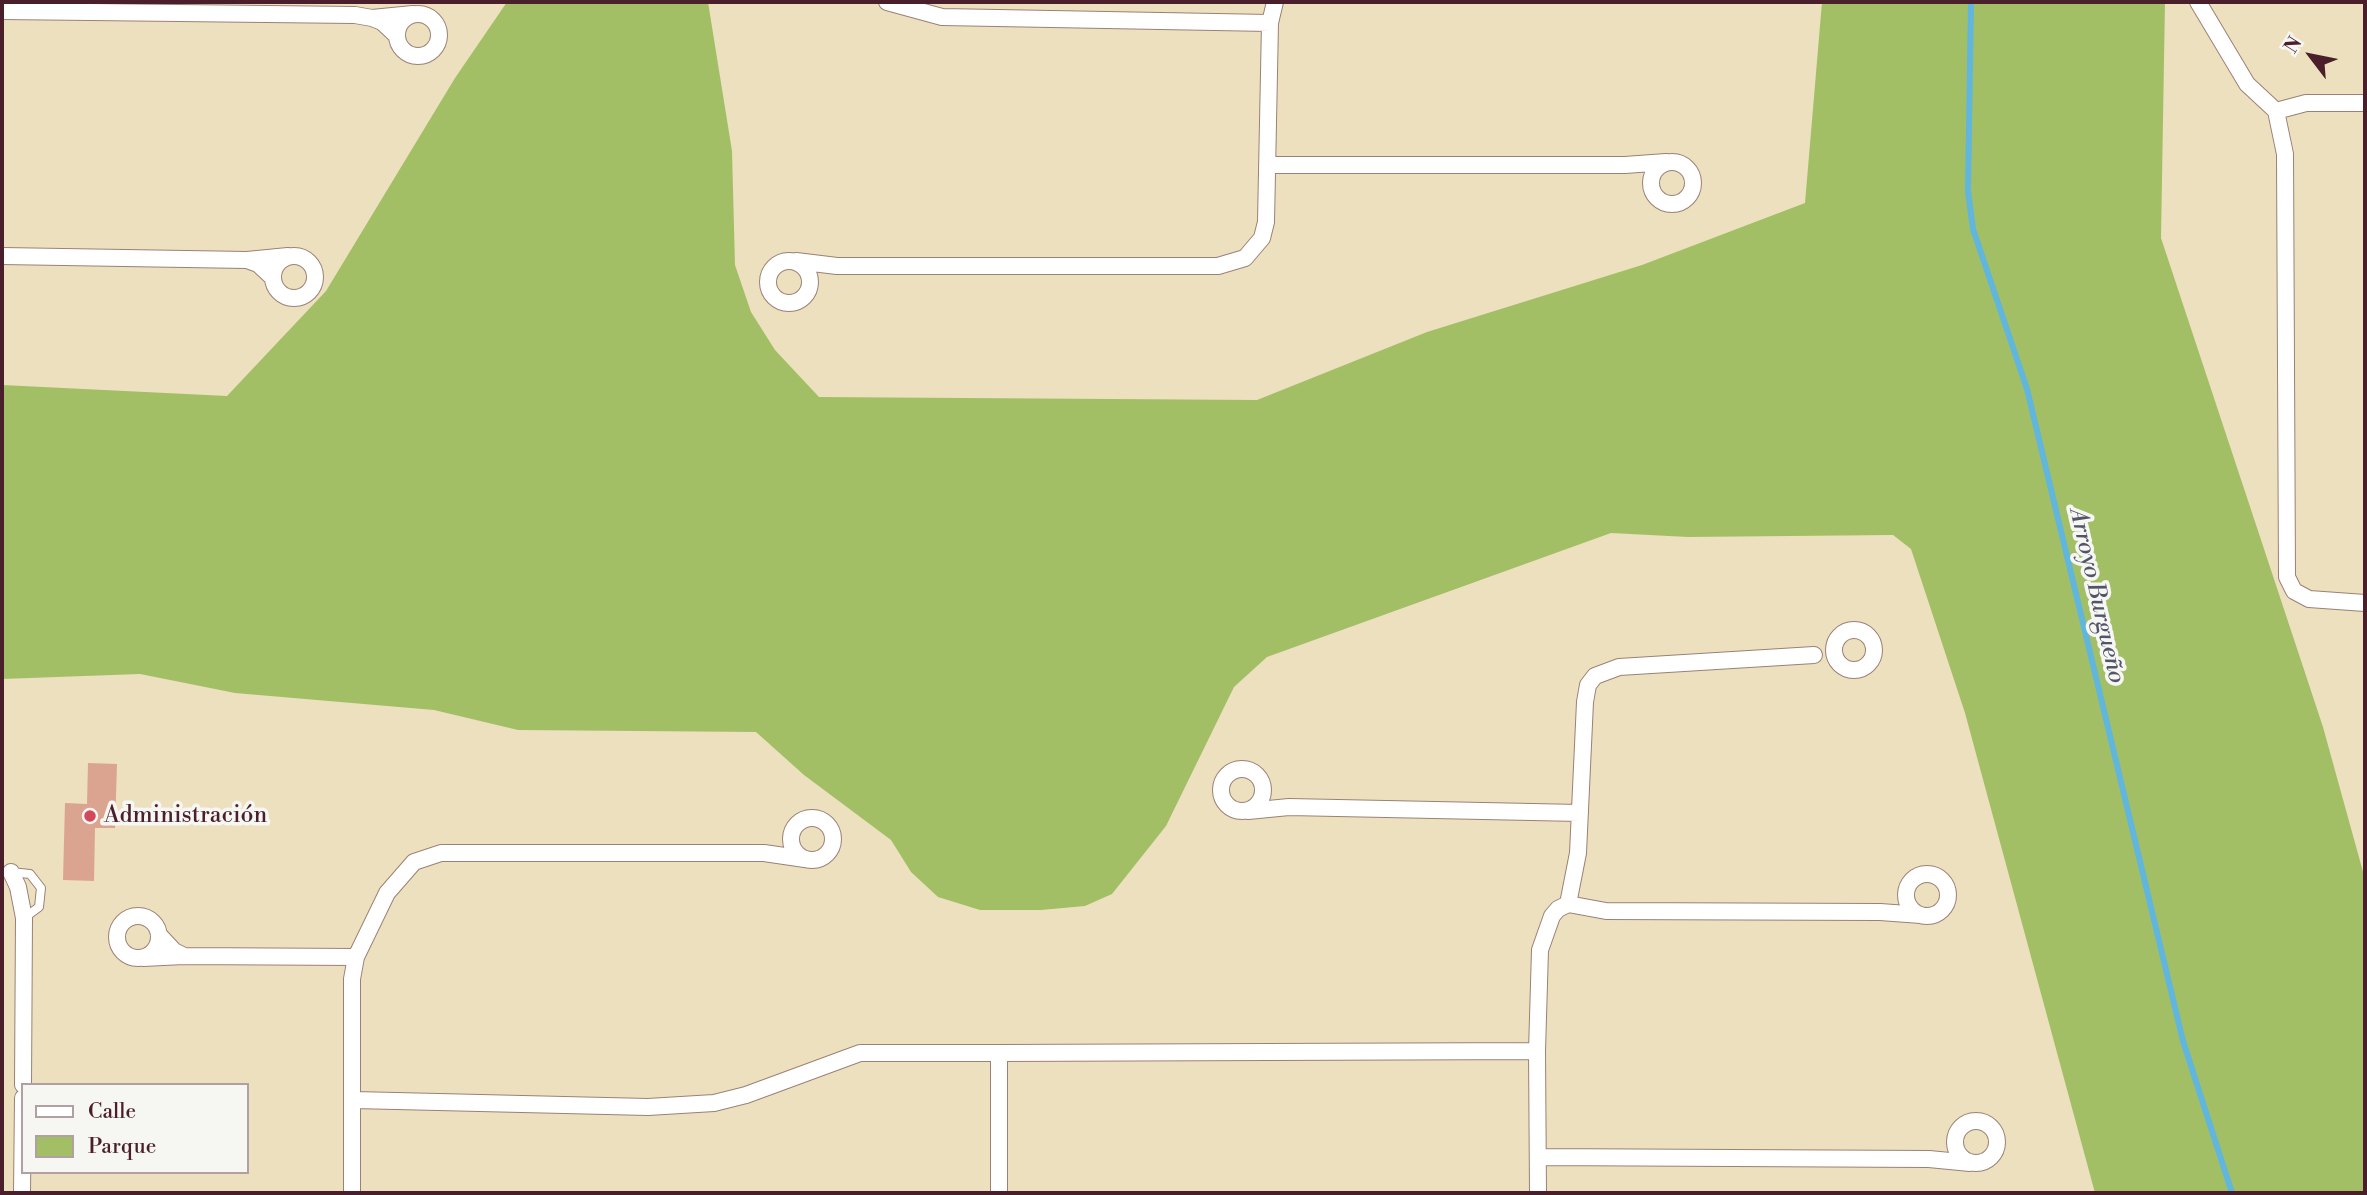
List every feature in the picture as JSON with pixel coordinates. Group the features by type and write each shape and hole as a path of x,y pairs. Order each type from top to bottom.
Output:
{"street":[{"path":"887,2 942,17 1270,23"},
{"path":"836,266 825,270 811,283 805,296 793,303 779,301 769,291 768,277 775,265 796,261 836,266 1218,266 1245,258 1262,238 1266,222 1270,23 1275,2"},
{"path":"2198,2 2247,84 2276,111 2285,154 2287,577 2294,591 2309,599 2365,603"},
{"path":"2,11 355,15 382,22 397,36 402,49 414,56 428,55 438,45 440,31 433,19 427,15 372,18"},
{"path":"397,36 401,22 413,14"},
{"path":"2276,111 2306,103 2365,103"},
{"path":"1650,184 1654,170 1666,162"},
{"path":"1267,165 1625,165 1680,162 1690,172 1693,185 1687,198 1674,204 1661,201 1636,169 1625,165"},
{"path":"2,256 247,260 302,257 313,266 316,280 309,293 290,299 278,291 272,278 258,264 247,260"},
{"path":"272,278 277,264 288,256"},
{"path":"796,261 807,270 811,283"},
{"path":"1538,1193 1537,1051 1540,950 1552,916 1568,904 1575,881 1588,685 1595,676 1619,667 1814,655 1852,670 1864,667 1874,650 1870,637 1859,630 1846,631 1814,655"},
{"path":"1836,640 1834,653 1840,664"},
{"path":"1289,807 1278,803 1264,789 1259,776 1246,769 1232,771 1223,781 1223,801 1234,810 1289,807 1580,813"},
{"path":"1248,811 1260,803 1264,789"},
{"path":"352,1193 352,979 356,957 387,893 400,874 426,856 441,853 764,853 819,859 830,850 834,837 828,824 816,817 802,819 790,836 775,850 764,853"},
{"path":"790,836 794,850 805,859"},
{"path":"11,872 18,887 24,918 23,1083"},
{"path":"1568,904 1606,911 1880,912 1935,915 1946,905 1949,892 1937,875 1923,873 1911,881 1906,894 1891,908 1880,912"},
{"path":"1906,894 1910,907 1922,915"},
{"path":"184,956 174,951 160,936 150,918 136,915 124,920 117,933 119,947 129,956 143,958 356,957"},
{"path":"143,958 155,950 160,936"},
{"path":"354,1100 648,1107 714,1103 746,1095 860,1053 1537,1051"},
{"path":"999,1053 999,1193"},
{"path":"1538,1157 1929,1159 1970,1163 1984,1161 1995,1152 1997,1139 1991,1126 1979,1120 1965,1123 1954,1141 1940,1155 1929,1159"},
{"path":"1954,1141 1958,1154 1970,1163"},
{"path":"22,1174 22,1193"}],"green space":[{"path":"507,2 708,2 732,151 735,265 751,312 775,350 819,397 1257,400 1427,332 1642,265 1805,203 1822,2 2165,2 2161,238 2323,727 2365,879 2365,1193 2095,1193 1965,713 1911,549 1893,535 1688,537 1611,533 1267,657 1234,687 1166,826 1112,894 1085,906 1041,910 980,910 938,897 911,872 891,840 804,775 756,732 518,730 434,710 235,693 140,674 2,679 2,385 227,396 326,291 455,78"}],"building":[{"name":"Administración","path":"88,763 117,764 115,828 95,828 94,881 63,880 65,803 87,804"}],"waterway":[{"name":"Arroyo Burgueño","path":"1971,2 1968,191 1973,229 2027,389 2183,1041 2232,1193"}],"place":[{"name":"Administración","path":"90,816"}]}
